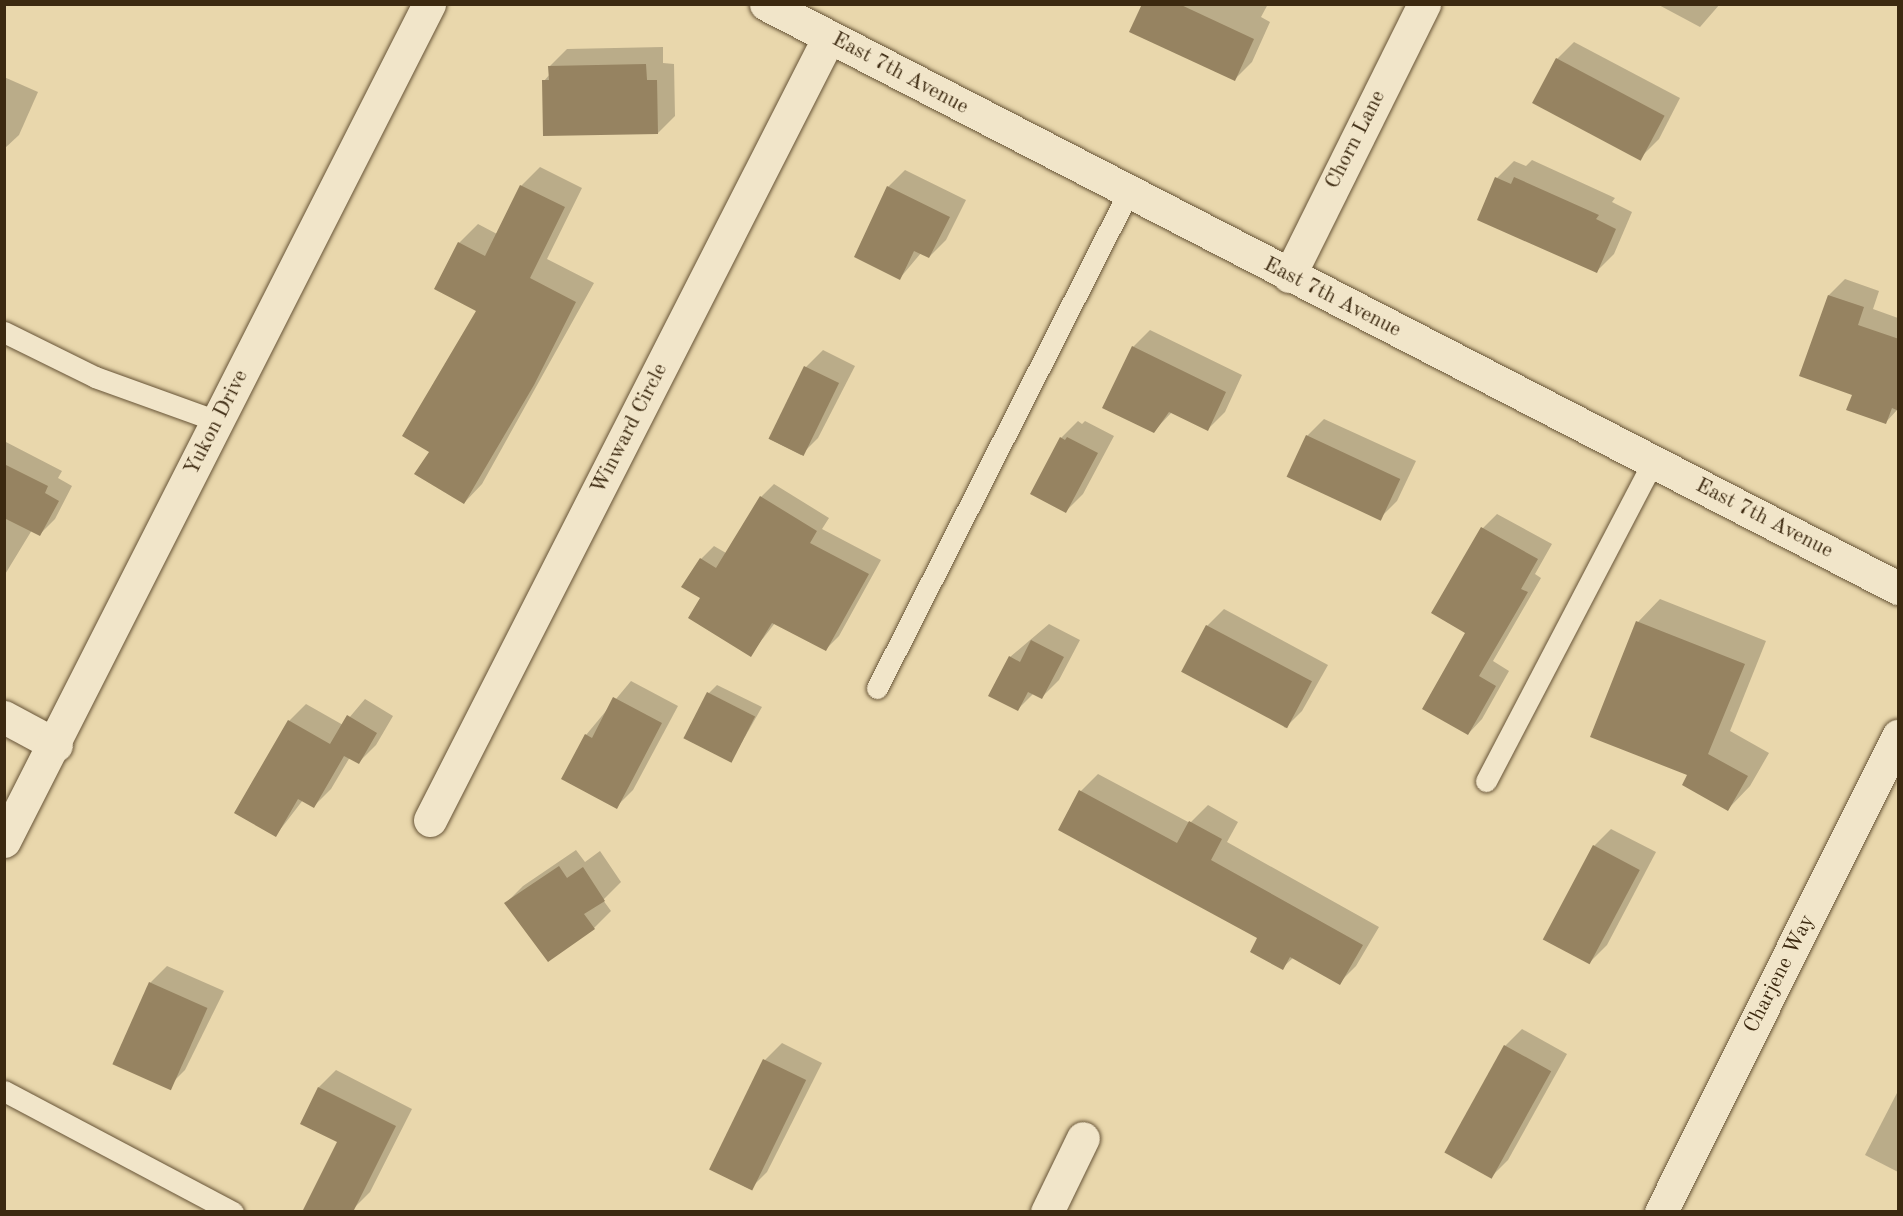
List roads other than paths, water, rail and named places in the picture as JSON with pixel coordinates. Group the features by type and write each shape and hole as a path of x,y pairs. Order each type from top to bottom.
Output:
{"street":[{"name":"Yukon Drive","path":"4,841 56,745 217,421 429,4"},
{"name":"East 7th Avenue","path":"766,4 1128,194 1899,588"},
{"name":"Chorn Lane","path":"1288,276 1424,4"},
{"name":"Winward Circle","path":"430,820 829,37"},
{"path":"4,717 56,745"},
{"name":"Charjene Way","path":"1661,1212 1899,736"},
{"path":"1047,1212 1083,1138"}],"lane":[{"path":"877,688 1128,194"},
{"path":"4,332 94,377 217,421"},
{"path":"1485,781 1653,461"},
{"path":"4,1091 233,1212"}]}
